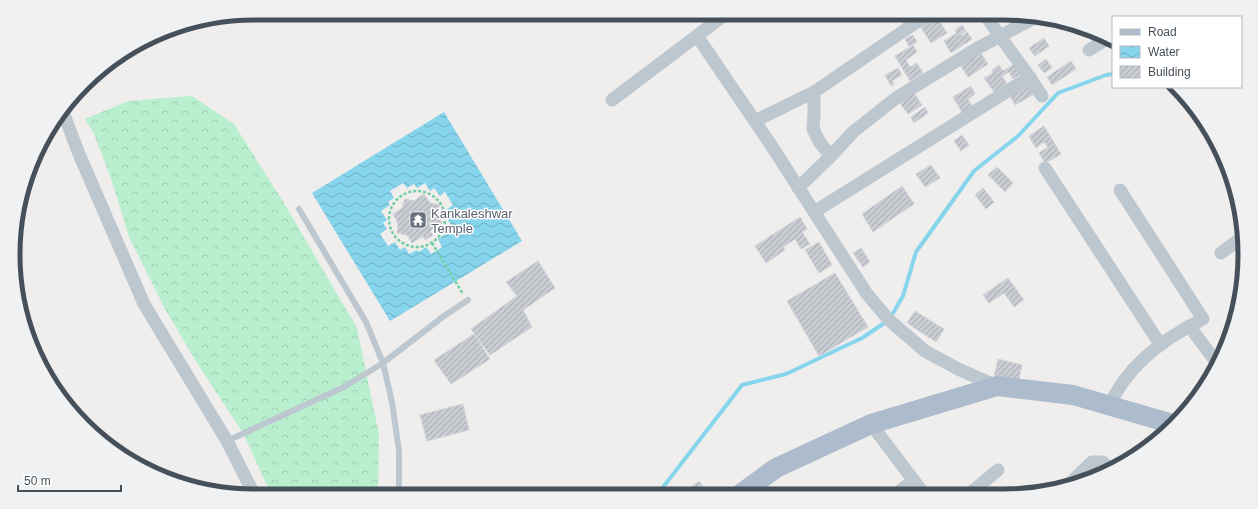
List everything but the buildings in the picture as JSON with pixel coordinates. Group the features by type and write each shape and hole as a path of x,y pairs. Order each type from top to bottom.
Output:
{"main road":[{"path":"747,489 776,468 871,424 997,386 1073,395 1167,422"}],"street":[{"path":"612,100 718,20"},
{"path":"755,121 814,92 920,20"},
{"path":"989,20 1030,76 1042,96"},
{"path":"798,188 854,132 896,98 969,53 1027,22"},
{"path":"697,36 755,121 868,294 889,320 925,351 958,369 997,386"},
{"path":"1089,50 1102,42"},
{"path":"814,212 1030,76"},
{"path":"814,92 813,128 820,143 831,156"},
{"path":"65,117 79,154 144,304 227,441 251,489"},
{"path":"1045,168 1160,344"},
{"path":"1110,405 1114,394 1122,382 1133,369 1160,344 1189,326 1204,319 1120,190"},
{"path":"1220,253 1237,241"},
{"path":"1189,326 1214,358"},
{"path":"871,424 920,489"},
{"path":"1075,478 1092,462 1103,462 1106,465"},
{"path":"975,489 998,470"},
{"path":"903,489 913,481"}],"lane":[{"path":"298,209 366,322 382,363 392,402 399,451 399,489"},
{"path":"227,441 344,387 382,363 444,316 468,300"}],"path":[{"path":"415,191 424,192 433,196 440,202 445,220 443,229 432,243 423,247 414,247 397,239 392,232 389,223 389,214 398,198 406,193 415,191"},
{"path":"432,243 456,281"}],"green space":[{"path":"192,96 234,124 287,208 357,328 379,434 378,489 269,489 243,433 197,363 165,309 129,237 112,181 94,134 85,119 128,101"}],"water":[{"path":"444,112 522,241 390,321 312,193","holes":["403,183 407,188 414,184 417,188 425,183 430,191 434,188 440,196 445,192 453,205 447,209 452,216 447,219 452,226 443,232 444,235 438,239 442,247 431,254 426,247 419,252 417,250 409,254 405,247 400,250 395,242 388,246 380,234 387,229 383,223 387,220 381,211 390,205 388,202 394,198 390,191"]}],"waterway":[{"path":"662,489 742,385 786,374 862,338 889,320 903,296 916,252 974,171 1018,136 1058,93 1112,74"}],"place":[{"name":"Kankaleshwar Temple","path":"418,220"}]}
